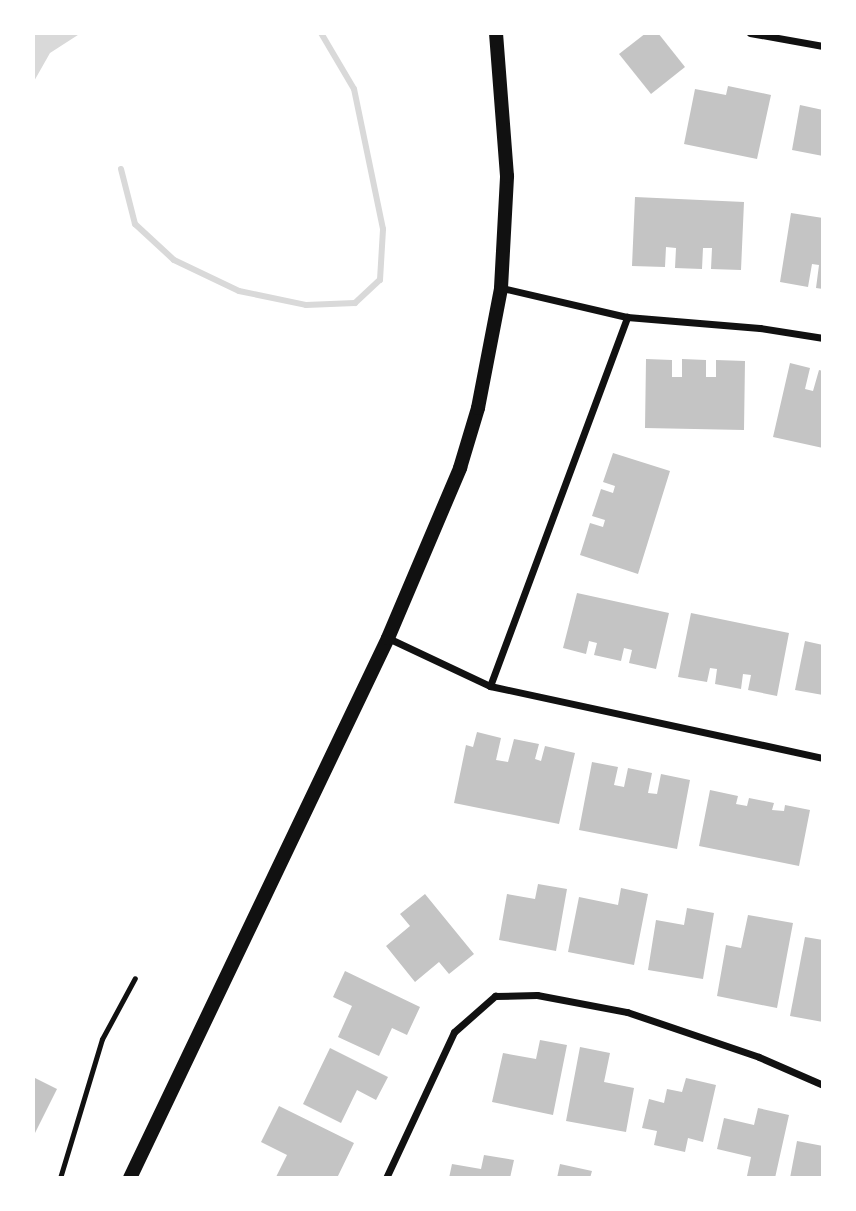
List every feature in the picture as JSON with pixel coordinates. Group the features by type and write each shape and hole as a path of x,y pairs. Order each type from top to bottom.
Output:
{"main road":[{"path":"130,1178 388,638 460,468 478,408 501,288 507,176 496,33"}],"street":[{"path":"750,33 823,46"},
{"path":"501,288 626,317 760,328 823,338"},
{"path":"490,686 626,317"},
{"path":"388,638 490,686 823,758"},
{"path":"386,1178 454,1032 495,996 537,995 627,1012 759,1057 823,1085"}],"lane":[{"path":"60,1178 102,1039 135,978"}],"shaded area":[{"path":"37,33 81,33 50,53 33,83 33,36"}],"building":[{"path":"646,33 658,33 685,67 651,94 619,54"},
{"path":"728,86 771,95 757,159 684,144 695,89 726,95"},
{"path":"800,105 823,110 823,156 792,150"},
{"path":"635,197 744,202 741,270 711,269 712,248 703,248 702,269 675,268 676,248 666,247 665,267 632,266"},
{"path":"791,213 823,218 823,289 816,288 819,265 812,264 808,287 780,282"},
{"path":"646,359 672,360 672,377 682,377 682,359 706,360 706,377 716,377 716,360 745,361 744,430 645,428"},
{"path":"790,363 810,368 805,389 813,391 819,370 823,371 823,448 773,437"},
{"path":"613,453 670,471 638,574 580,555 590,523 603,527 605,520 592,516 601,489 613,493 615,486 603,482"},
{"path":"577,593 669,613 656,669 629,663 632,650 624,648 621,661 594,655 597,643 589,641 586,654 563,648"},
{"path":"691,613 789,633 777,696 748,690 751,675 743,674 741,689 715,684 717,669 710,668 707,682 678,677"},
{"path":"805,641 823,645 823,695 795,690"},
{"path":"477,732 501,738 496,760 508,762 514,739 539,744 535,759 541,761 545,746 575,753 559,824 454,803 466,745 473,747"},
{"path":"592,762 618,767 614,785 624,787 628,768 652,773 648,793 657,794 661,774 690,780 677,849 579,830"},
{"path":"710,790 738,796 736,804 747,806 749,798 774,803 772,810 784,811 785,805 810,810 799,866 699,846"},
{"path":"538,884 567,889 556,951 499,940 507,894 535,899"},
{"path":"621,888 648,894 634,965 568,952 579,897 618,905"},
{"path":"425,894 474,954 449,974 439,962 415,982 386,946 410,926 400,914"},
{"path":"687,908 714,913 703,979 648,970 656,920 684,925"},
{"path":"748,915 793,923 777,1008 717,996 726,945 741,948"},
{"path":"805,937 823,940 823,1022 790,1016"},
{"path":"345,971 420,1007 407,1035 392,1028 379,1056 338,1037 352,1006 333,997"},
{"path":"540,1040 567,1045 553,1115 492,1102 503,1053 536,1059"},
{"path":"580,1047 610,1053 604,1082 634,1088 626,1132 566,1121"},
{"path":"330,1048 388,1077 376,1100 357,1090 341,1123 303,1104"},
{"path":"33,1077 57,1089 33,1137"},
{"path":"686,1078 716,1085 703,1142 688,1138 685,1152 654,1145 657,1131 642,1128 649,1099 664,1103 667,1089 682,1092"},
{"path":"279,1106 354,1143 337,1178 276,1177 287,1155 261,1142"},
{"path":"758,1108 789,1115 775,1178 747,1176 751,1157 717,1149 724,1118 754,1125"},
{"path":"797,1141 823,1146 823,1178 790,1178"},
{"path":"484,1155 514,1160 510,1178 449,1178 452,1164 481,1169"},
{"path":"560,1164 592,1171 590,1178 557,1178"}],"waterway":[{"path":"121,169 135,224 174,260 239,291 306,305 355,303 380,280 383,229 354,89 321,33"}]}
